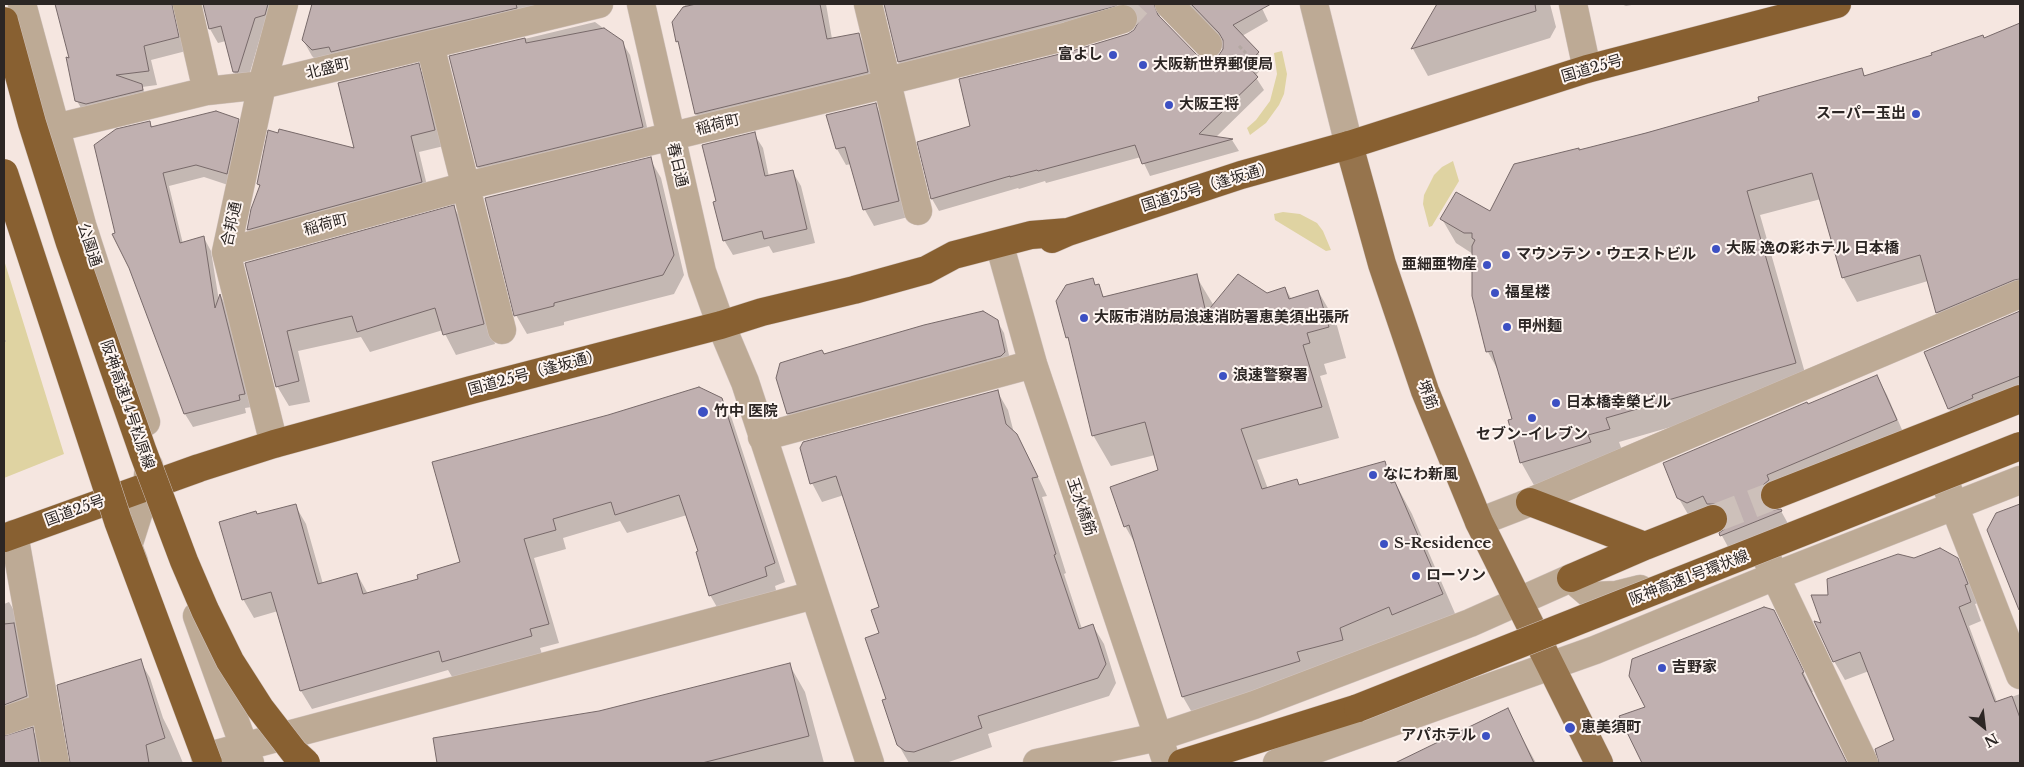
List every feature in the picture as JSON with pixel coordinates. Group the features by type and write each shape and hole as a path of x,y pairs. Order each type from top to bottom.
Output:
{"highway":[{"name":"国道25号","path":"1349,145 1587,69 1837,4"},
{"name":"阪神高速14号松原線","path":"4,21 32,123 70,243 143,452 184,561 230,661 260,708 294,752 306,763"},
{"name":"国道25号（逢坂通）","path":"926,270 958,270 1003,257 1030,249 1068,232 1241,175 1349,145"},
{"path":"4,173 118,521 207,761"},
{"name":"国道25号（逢坂通）","path":"147,486 274,444 471,390 721,325 762,312 854,290 926,270 954,255 1031,235 1068,232"},
{"path":"1781,493 2020,399"},
{"name":"阪神高速1号環状線","path":"1358,708 2020,446"},
{"name":"国道25号","path":"9,536 147,486"},
{"path":"1530,502 1645,546"},
{"path":"1571,578 1607,561 1713,519"},
{"path":"1182,763 1358,708"},
{"path":"1217,763 1358,708"}],"main road":[{"name":"堺筋","path":"1349,145 1382,264 1419,373 1479,522 1599,763"}],"street":[{"name":"公園通","path":"22,4 82,225 151,436 147,486 128,546 207,761"},
{"path":"187,4 206,91"},
{"name":"合邦通","path":"274,444 226,252 262,85 284,4"},
{"name":"北盛町","path":"55,128 206,91 262,85 600,4"},
{"name":"春日通","path":"641,4 702,272 721,325 745,382 870,763"},
{"path":"868,4 918,211"},
{"path":"1169,4 1208,44"},
{"name":"堺筋","path":"1314,4 1349,145"},
{"path":"1573,4 1587,69"},
{"name":"稲荷町","path":"226,252 466,186 887,84 895,79 1068,36 1123,19"},
{"path":"430,45 502,330"},
{"name":"玉水橋筋","path":"1003,257 1032,364 1166,763"},
{"path":"1479,522 2020,294"},
{"path":"762,437 1032,364"},
{"path":"1951,496 2020,456"},
{"path":"1294,761 1639,632 1770,566 1951,496 2020,480"},
{"path":"147,486 167,532 247,755"},
{"path":"1951,496 2020,674"},
{"path":"9,536 55,763"},
{"path":"1607,561 1598,583 1616,622 1639,632"},
{"path":"1037,763 1154,725 1254,705 1470,623 1571,578 1592,596 1604,596 1770,566"},
{"path":"1770,566 1864,763"},
{"path":"207,761 247,755 814,595"},
{"path":"4,721 44,706"}],"shaded area":[{"path":"1282,51 1287,74 1284,94 1279,105 1266,123 1250,135 1247,128 1256,120 1270,101 1277,74 1274,53"},
{"path":"1453,161 1459,181 1432,226 1429,227 1423,204 1424,195 1434,175 1442,167"},
{"path":"1283,212 1300,214 1317,223 1323,231 1331,250 1326,251 1275,220 1274,214"},
{"path":"4,260 64,454 4,478"}],"building":[{"path":"55,4 172,4 179,37 144,46 149,71 116,75 142,84 143,90 86,104 75,101 66,57 69,58"},
{"path":"203,4 268,4 265,15 255,18 238,72 233,72 221,26 209,29"},
{"path":"312,4 516,4 517,8 331,52 329,47 312,50 302,40"},
{"path":"696,4 820,4 827,39 859,33 868,72 695,114 672,22 683,7"},
{"path":"884,4 1125,4 898,62"},
{"path":"1126,4 1154,4 1158,15 1197,55 1203,59 1211,59 1219,55 1223,49 1223,40 1219,33 1191,4 1271,4 1233,25 1259,52 1247,65 1258,77 1199,134 1233,139 1142,164 1135,145 1038,171 1010,176 931,199 917,142 970,126 959,79 1072,51 1128,34 1134,30 1138,23 1138,15 1134,8"},
{"path":"1437,4 1535,4 1536,11 1411,49"},
{"path":"2020,23 2020,279 1936,313 1920,255 1842,278 1812,173 1747,191 1796,363 1606,418 1610,429 1588,435 1591,442 1520,463 1508,420 1512,419 1492,351 1486,352 1472,296 1472,246 1475,240 1472,238 1472,233 1464,233 1440,219 1456,192 1490,211 1514,164 1646,133 1759,101 1758,97 1862,68 1864,76 1932,55 1931,53 1983,35 1984,38"},
{"path":"604,28 623,41 643,127 477,167 449,56 525,38 526,43"},
{"path":"419,63 435,130 411,136 422,182 247,230 251,209 260,185 257,184 268,130 278,133 279,129 354,148 338,83"},
{"path":"876,103 899,201 863,210 845,147 836,149 826,115"},
{"path":"216,111 239,119 227,174 196,165 163,173 180,243 204,236 215,308 220,294 245,394 239,395 240,400 184,414 129,268 112,234 115,233 94,145 116,129 150,121 151,127"},
{"path":"755,132 765,176 793,170 807,229 764,239 762,231 723,241 713,202 716,201 702,145"},
{"path":"651,157 674,255 663,275 554,303 554,306 514,316 485,198"},
{"path":"454,205 484,324 443,335 435,308 357,332 352,316 287,331 299,381 276,387 245,263"},
{"path":"1197,274 1206,313 1238,274 1267,293 1285,287 1289,299 1318,290 1329,327 1307,333 1310,343 1303,345 1322,407 1241,429 1262,489 1297,479 1299,485 1385,461 1391,483 1395,482 1443,594 1392,615 1389,607 1340,628 1343,640 1297,652 1300,661 1182,697 1129,525 1124,527 1110,487 1158,470 1145,422 1092,436 1068,337 1066,338 1056,301 1066,285 1093,278 1095,285 1099,284 1103,297"},
{"path":"983,311 998,320 1005,352 1001,356 787,414 776,378 780,363 822,350 824,354 924,325"},
{"path":"2020,311 2020,376 1972,395 1973,398 1948,409 1924,352"},
{"path":"1877,375 1897,420 1767,475 1769,480 1763,485 1760,492 1761,501 1766,507 1773,510 1781,509 1782,511 1720,536 1719,533 1726,528 1728,521 1727,513 1723,507 1716,504 1707,504 1703,496 1687,503 1677,498 1663,463 1807,402 1808,404"},
{"path":"699,387 722,398 775,563 765,567 767,576 709,596 696,552 698,551 679,495 615,515 611,502 553,519 556,530 524,539 549,624 530,629 532,636 442,662 439,651 300,691 271,592 242,600 219,522 256,511 257,514 296,504 318,584 357,573 363,594 418,579 417,575 460,562 432,462 608,415"},
{"path":"998,390 1006,424 1017,434 1038,477 1032,478 1056,554 1054,555 1079,629 1093,624 1106,664 1098,678 978,716 982,728 914,752 905,751 897,745 882,700 886,699 865,638 879,633 871,610 879,607 836,476 810,484 800,448 803,442"},
{"path":"2020,504 2019,610 1987,530 1996,513"},
{"path":"1940,548 1958,558 1968,584 1965,585 1971,602 1959,607 1995,702 2012,696 2020,718 2020,763 1879,763 1875,749 1894,740 1860,652 1833,662 1814,621 1821,623 1811,595 1828,595 1827,579 1898,554 1914,558"},
{"path":"1764,607 1774,610 1804,672 1802,673 1847,763 1642,763 1619,716 1645,707 1629,676 1632,659"},
{"path":"14,623 27,696 4,705 4,624"},
{"path":"141,659 165,738 146,745 149,763 70,763 57,685"},
{"path":"790,663 809,736 702,763 437,763 433,738 599,711"},
{"name":"アパホテル","path":"1508,708 1534,763 1395,763"},
{"path":"33,727 39,763 4,763 4,736"}],"tunnel":[{"path":"1123,19 1137,4"},
{"path":"1713,519 1775,495"}],"place":[{"name":"富よし","path":"1113,55"},
{"name":"大阪新世界郵便局","path":"1143,65"},
{"name":"大阪王将","path":"1169,105"},
{"name":"スーパー玉出","path":"1916,114"},
{"name":"大阪 逸の彩ホテル 日本橋","path":"1716,249"},
{"name":"マウンテン・ウエストビル","path":"1506,255"},
{"name":"亜細亜物産","path":"1487,265"},
{"name":"福星楼","path":"1495,293"},
{"name":"大阪市消防局浪速消防署恵美須出張所","path":"1084,318"},
{"name":"甲州麺","path":"1507,327"},
{"name":"浪速警察署","path":"1223,376"},
{"name":"日本橋幸榮ビル","path":"1556,403"},
{"name":"竹中 医院","path":"703,412"},
{"name":"セブン-イレブン","path":"1532,418"},
{"name":"なにわ新風","path":"1373,475"},
{"name":"S-Residence","path":"1384,544"},
{"name":"ローソン","path":"1416,576"},
{"name":"吉野家","path":"1662,668"},
{"name":"恵美須町","path":"1570,728"},
{"name":"アパホテル","path":"1486,736"}]}
